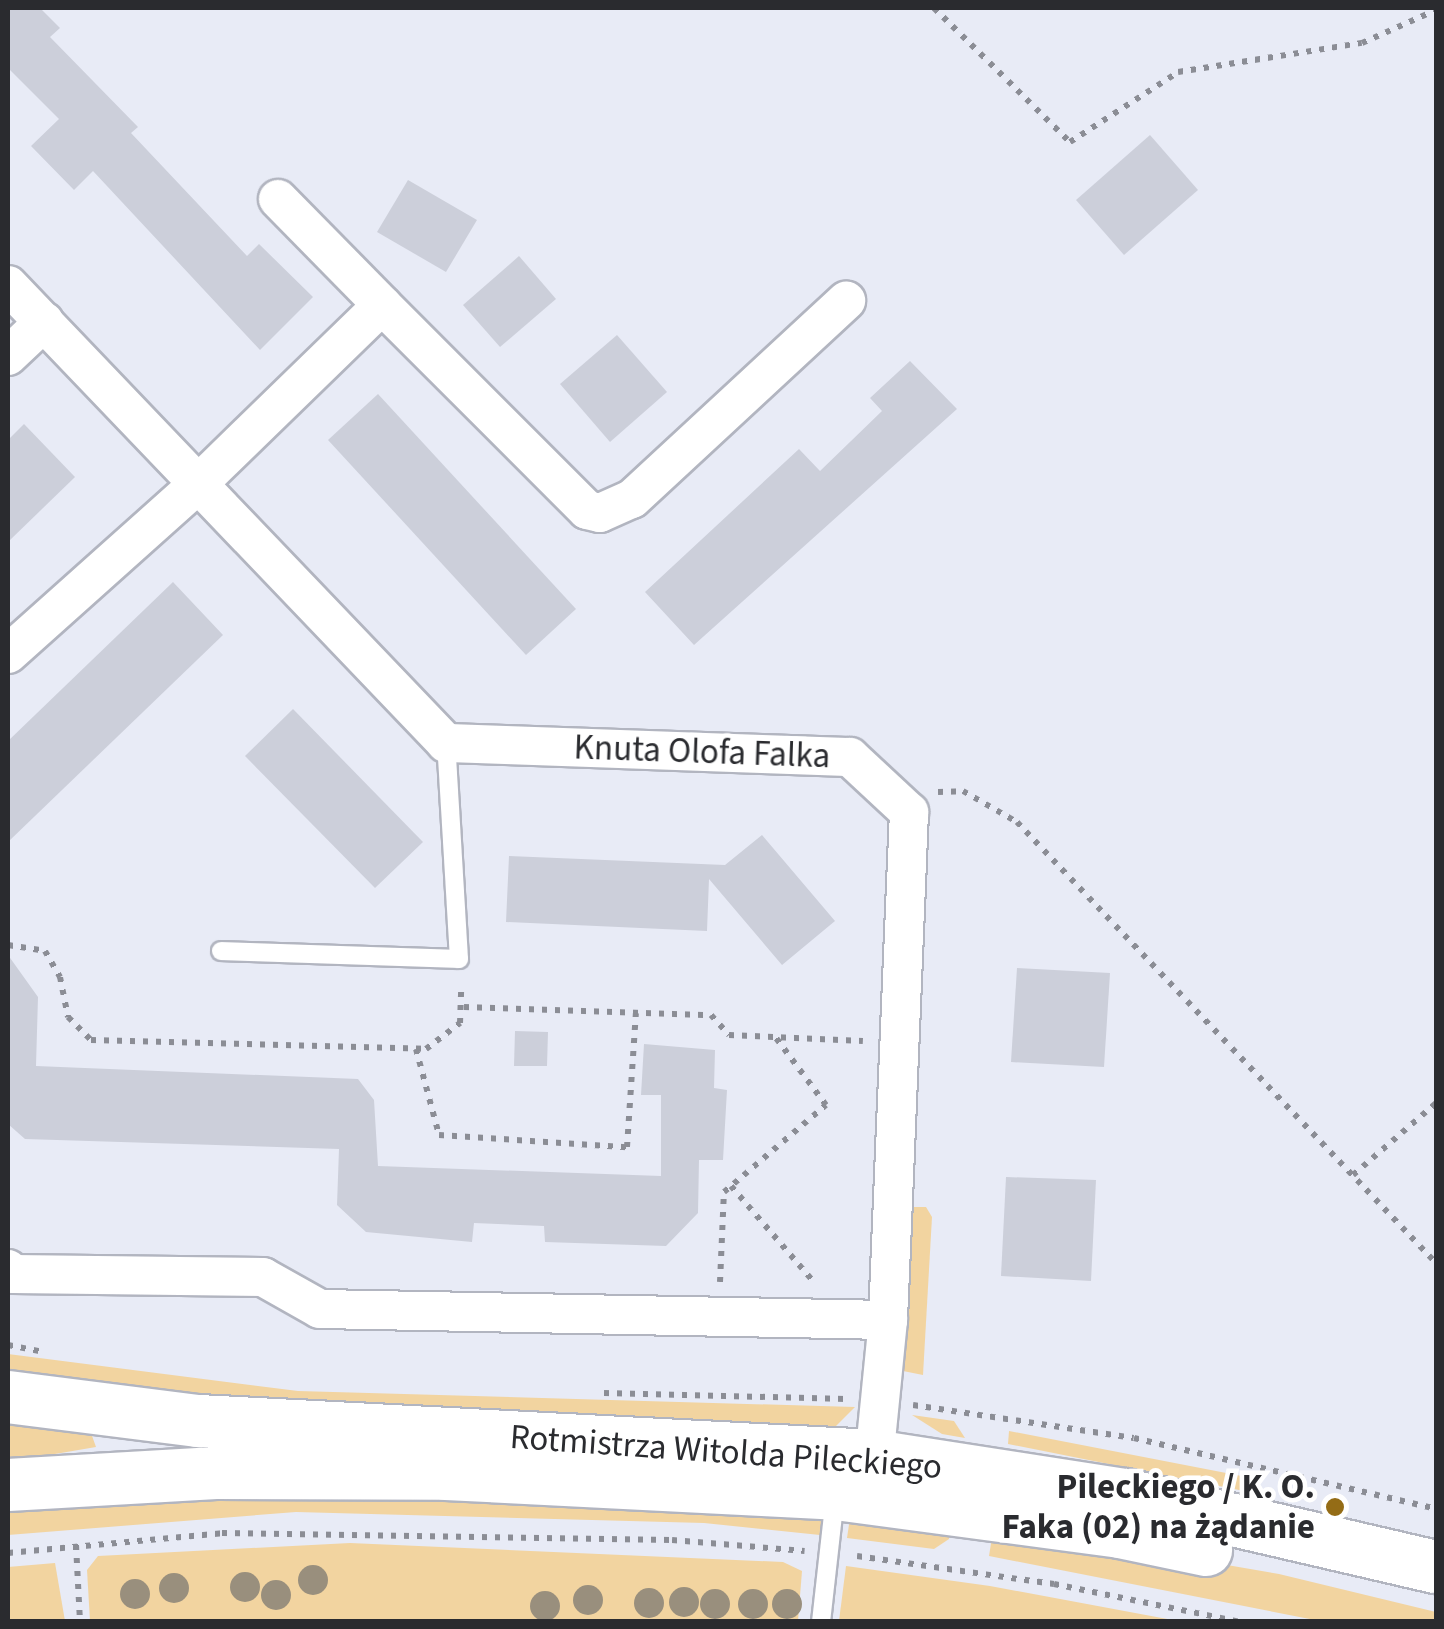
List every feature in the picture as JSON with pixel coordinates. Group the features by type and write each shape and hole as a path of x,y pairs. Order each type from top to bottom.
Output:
{"main road":[{"name":"Rotmistrza Witolda Pileckiego","path":"8,1398 198,1422 860,1482 1120,1532 1436,1603"},
{"name":"Rotmistrza Witolda Pileckiego","path":"8,1485 216,1472 860,1482 1126,1494 1436,1567"}],"street":[{"path":"278,199 586,510 600,513 632,499 846,301"},
{"path":"8,285 446,743"},
{"path":"8,654 197,485 382,306"},
{"path":"8,356 44,322"},
{"name":"Knuta Olofa Falka","path":"446,743 850,756 910,812 888,1320 860,1482"},
{"path":"8,1269 13,1274 264,1276 320,1309 888,1320"}],"lane":[{"path":"222,951 459,959 446,743"},
{"path":"820,1622 830,1552 860,1482"}],"path":[{"path":"934,8 1070,142 1178,72 1362,43 1436,10"},
{"path":"892,796 963,790 1018,822 1436,1262"},
{"path":"8,945 45,951 60,977 68,1017 91,1040 416,1049 447,1038 464,1007 459,959"},
{"path":"464,1007 711,1015 729,1035 900,1042"},
{"path":"416,1049 439,1135 627,1147 636,1013"},
{"path":"718,1317 724,1192 826,1105 775,1037"},
{"path":"1353,1175 1436,1103"},
{"path":"731,1186 846,1320"},
{"path":"8,1553 222,1533 443,1533 830,1552 1054,1584 1240,1622"},
{"path":"76,1545 80,1622"}],"shaded area":[{"path":"906,1207 926,1207 932,1217 923,1375 898,1370"},
{"path":"8,1354 298,1391 855,1407 832,1430 320,1412 8,1374"},
{"path":"912,1415 954,1421 965,1438 942,1434"},
{"path":"8,1422 91,1433 96,1447 8,1462"},
{"path":"1009,1431 1252,1478 1249,1492 1008,1444"},
{"path":"214,1482 818,1512 822,1521 820,1535 704,1523 296,1512 8,1535 8,1504"},
{"path":"850,1518 950,1519 949,1539 934,1549 847,1538"},
{"path":"994,1525 1279,1574 1436,1612 1436,1621 1320,1621 989,1556"},
{"path":"350,1543 783,1562 802,1571 798,1621 90,1621 87,1570 98,1556"},
{"path":"55,1563 65,1621 8,1621 8,1567"},
{"path":"846,1566 990,1586 1178,1621 839,1621"}],"building":[{"path":"8,8 40,8 60,28 50,37 138,127 131,133 247,256 259,244 313,297 260,350 93,171 74,190 31,146 59,119 8,68"},
{"path":"1150,135 1198,190 1124,255 1076,200"},
{"path":"408,180 477,220 446,272 377,232"},
{"path":"519,256 556,299 500,347 463,305"},
{"path":"617,335 667,392 610,442 560,384"},
{"path":"910,361 957,409 694,645 645,592 799,449 820,471 882,411 870,398"},
{"path":"378,394 576,609 526,655 328,440"},
{"path":"24,424 75,477 8,542 8,440"},
{"path":"173,582 223,635 8,842 8,741"},
{"path":"293,709 423,842 375,888 245,756"},
{"path":"762,835 835,921 782,965 709,879 707,931 506,922 509,856 725,865"},
{"path":"8,955 38,997 36,1066 358,1079 374,1100 378,1166 661,1176 661,1095 641,1095 644,1044 715,1050 714,1088 727,1090 723,1160 699,1160 698,1213 666,1246 545,1242 544,1226 474,1223 472,1242 366,1232 337,1205 339,1149 25,1139 8,1124"},
{"path":"1017,968 1110,973 1104,1067 1011,1062"},
{"path":"515,1031 548,1032 547,1066 514,1066"},
{"path":"1006,1177 1096,1180 1091,1281 1001,1276"}],"place":[{"name":"Pileckiego / K. O. Faka (02) na żądanie","path":"1335,1507"}]}
